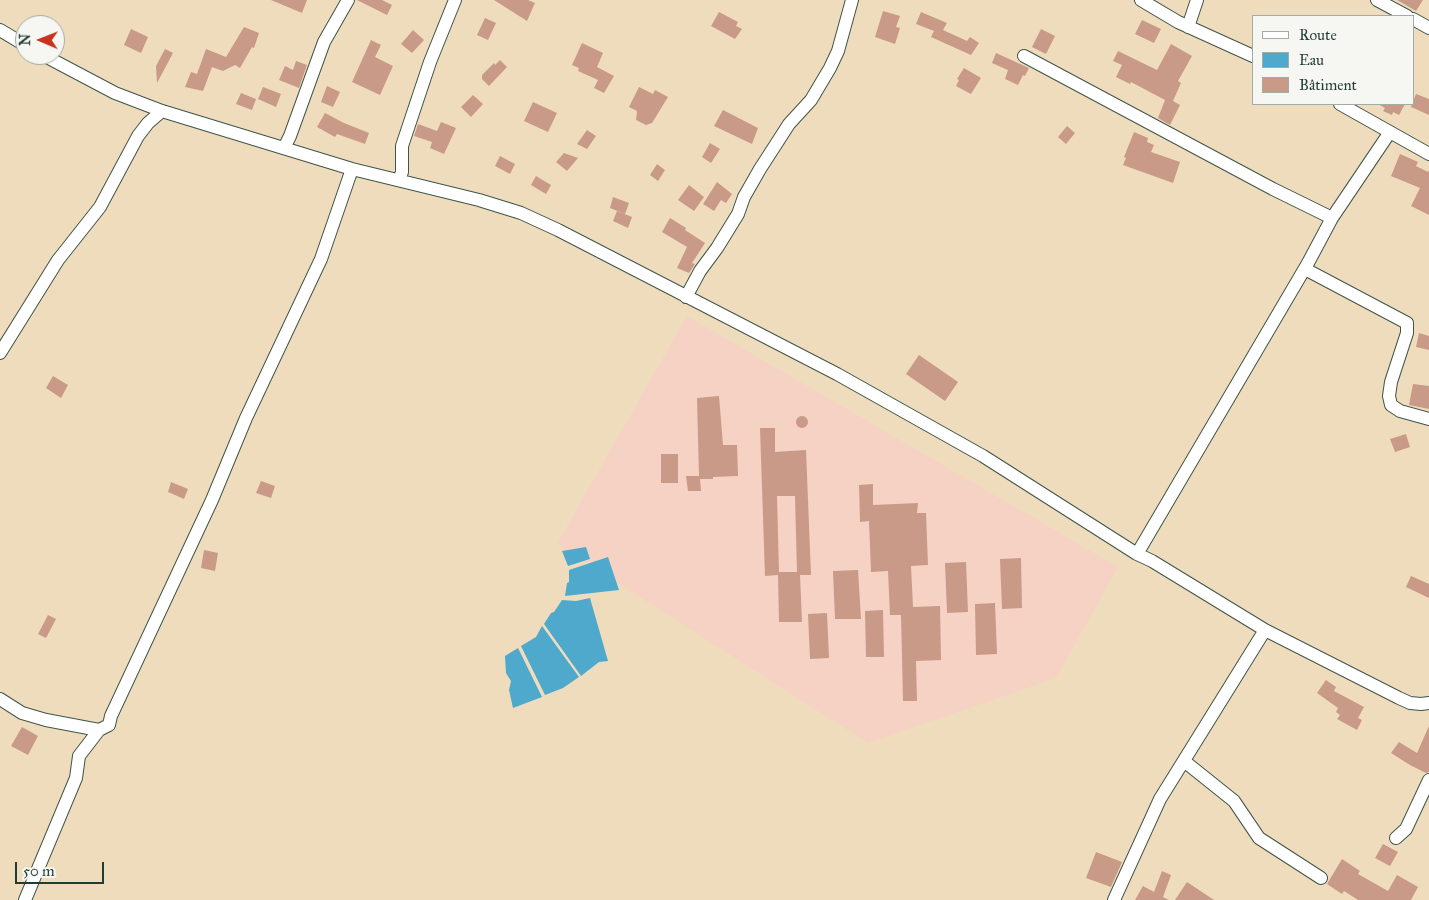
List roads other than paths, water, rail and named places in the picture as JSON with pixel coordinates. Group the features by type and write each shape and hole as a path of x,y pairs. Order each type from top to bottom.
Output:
{"street":[{"path":"284,148 324,42 348,0"},
{"path":"399,180 402,172 402,146 430,62 455,0"},
{"path":"686,297 700,271 738,214 744,196 760,169 789,124 811,100 830,68 838,51 852,0"},
{"path":"1141,0 1188,27 1252,56"},
{"path":"1188,27 1198,0"},
{"path":"1377,0 1405,15"},
{"path":"1414,20 1429,28"},
{"path":"0,30 15,39"},
{"path":"1024,56 1332,218"},
{"path":"62,65 115,93 162,111 352,169 479,200 521,213 558,230 837,374 983,456 1137,554 1152,561 1266,630 1399,698 1416,704 1429,703"},
{"path":"1342,105 1429,154"},
{"path":"0,353 58,260 100,207 138,136 148,123 162,111"},
{"path":"1137,554 1306,268 1332,218 1390,132"},
{"path":"0,699 22,713 46,720 99,730 106,728 108,725 212,500 250,409 320,259 352,169"},
{"path":"1306,268 1407,323 1407,333 1391,382 1389,396 1391,405 1400,411 1429,419"},
{"path":"1114,900 1160,799 1266,630"},
{"path":"25,900 76,778 79,756 99,730"},
{"path":"1184,761 1234,801 1259,838 1321,878"},
{"path":"1396,838 1406,829 1429,780"}],"water":[{"path":"586,547 590,559 568,566 562,551"},
{"path":"608,557 619,590 565,596 567,583 569,582 569,570"},
{"path":"590,598 608,661 599,662 581,676 544,624 562,600 576,601"},
{"path":"542,626 579,677 563,688 545,695 521,646 536,637"},
{"path":"518,648 542,697 513,708 509,690 511,681 506,673 505,656"}]}
